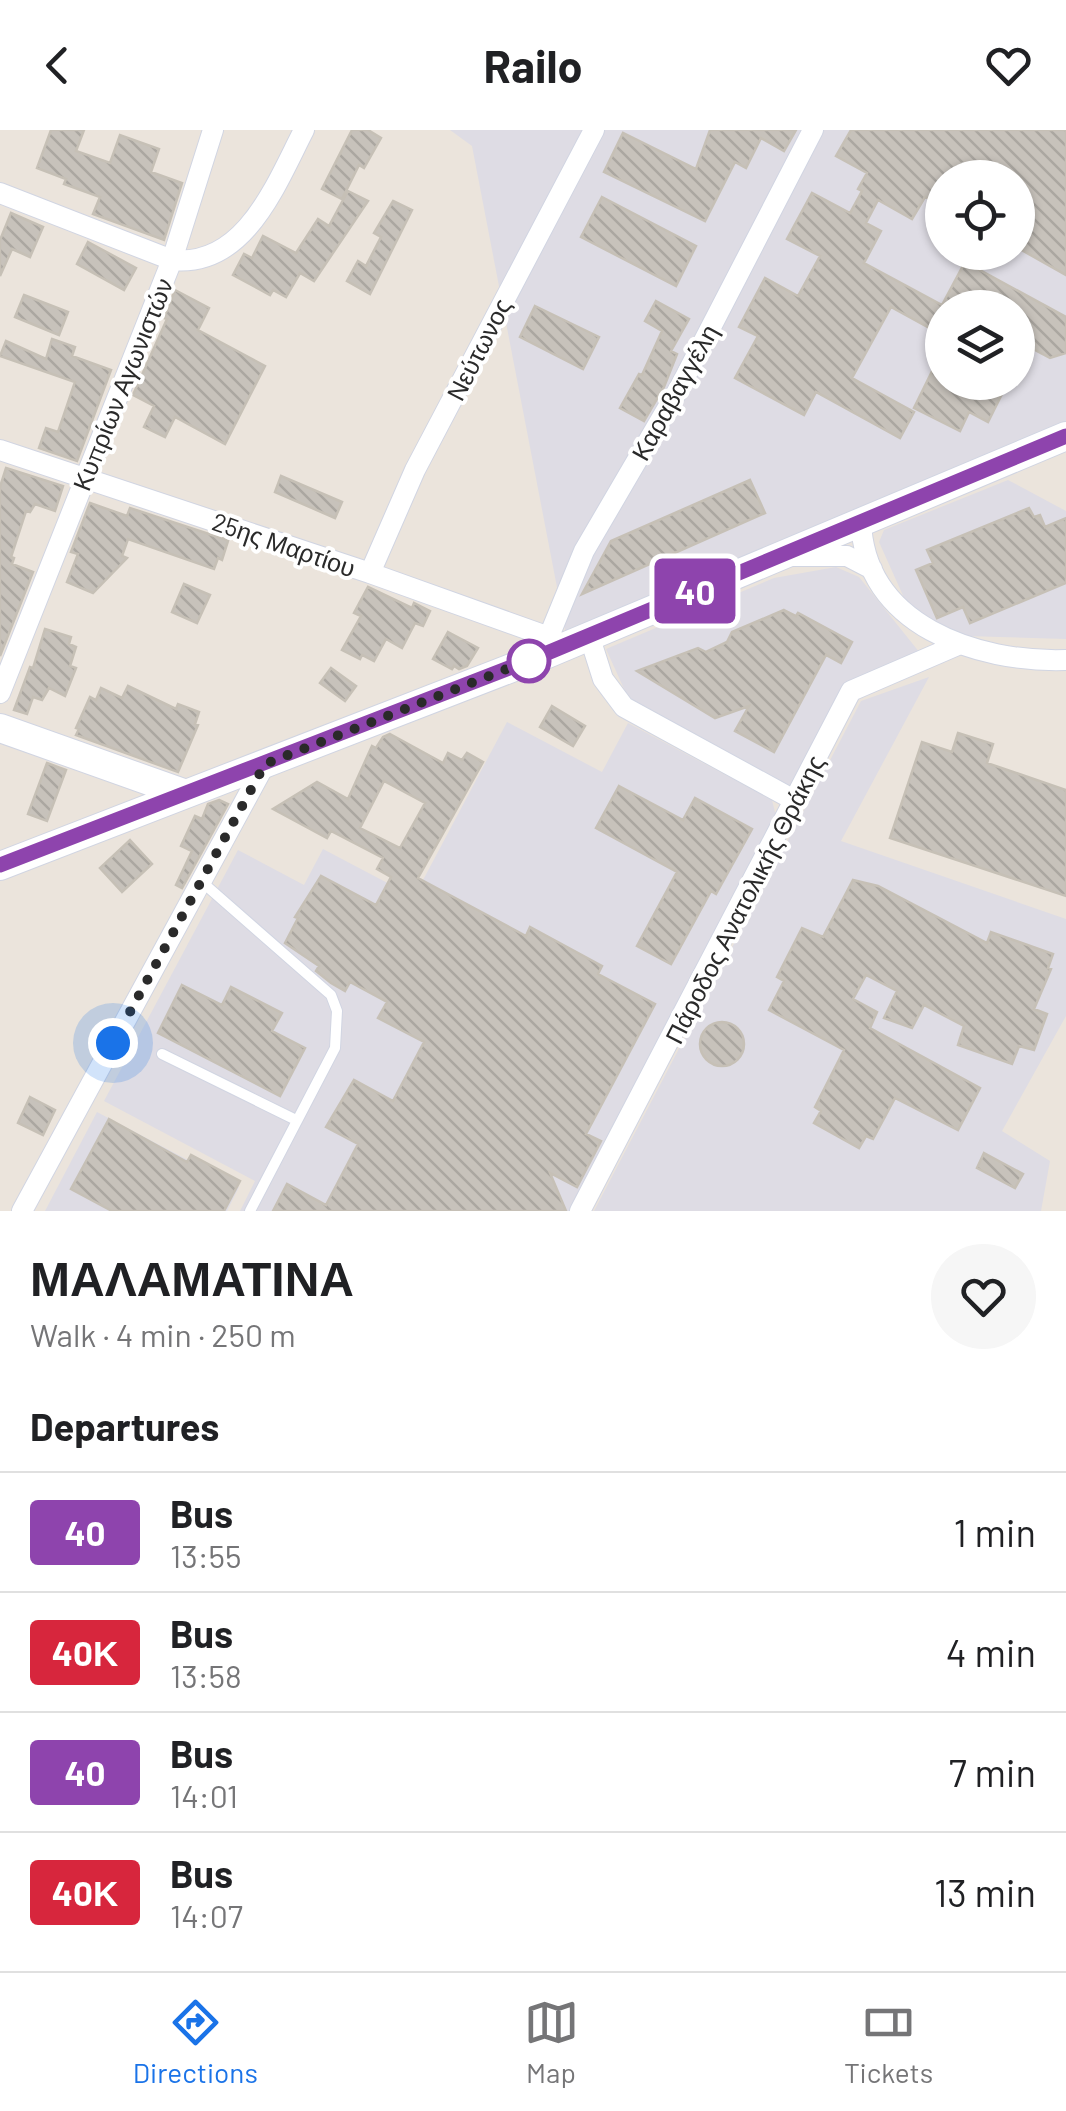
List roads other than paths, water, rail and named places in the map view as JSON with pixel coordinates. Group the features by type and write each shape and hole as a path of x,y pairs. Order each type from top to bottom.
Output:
{"main road":[{"path":"0,866 777,558 1066,436"},
{"path":"0,728 186,794"}],"street":[{"path":"0,193 172,260 213,130"},
{"name":"Κυπρίων Αγωνιστών","path":"0,693 172,260 204,259 230,245 262,207 304,130"},
{"name":"Νεύτωνος","path":"370,573 415,470 594,130"},
{"name":"Καραβαγγέλη","path":"560,644 584,551 681,385 812,130"},
{"name":"25ης Μαρτίου","path":"0,450 370,573 560,644"},
{"path":"861,521 864,550 872,569 894,605 911,619 960,644 1022,659 1066,660"},
{"path":"777,558 847,556 872,569"},
{"path":"560,644 602,680 624,707 794,800"},
{"name":"Πάροδος Ανατολικής Θράκης","path":"580,1211 851,692 960,644"},
{"path":"22,1211 265,764"}],"lane":[{"path":"201,881 331,995 337,1012 335,1048 250,1211"},
{"path":"162,1054 296,1120"}]}
